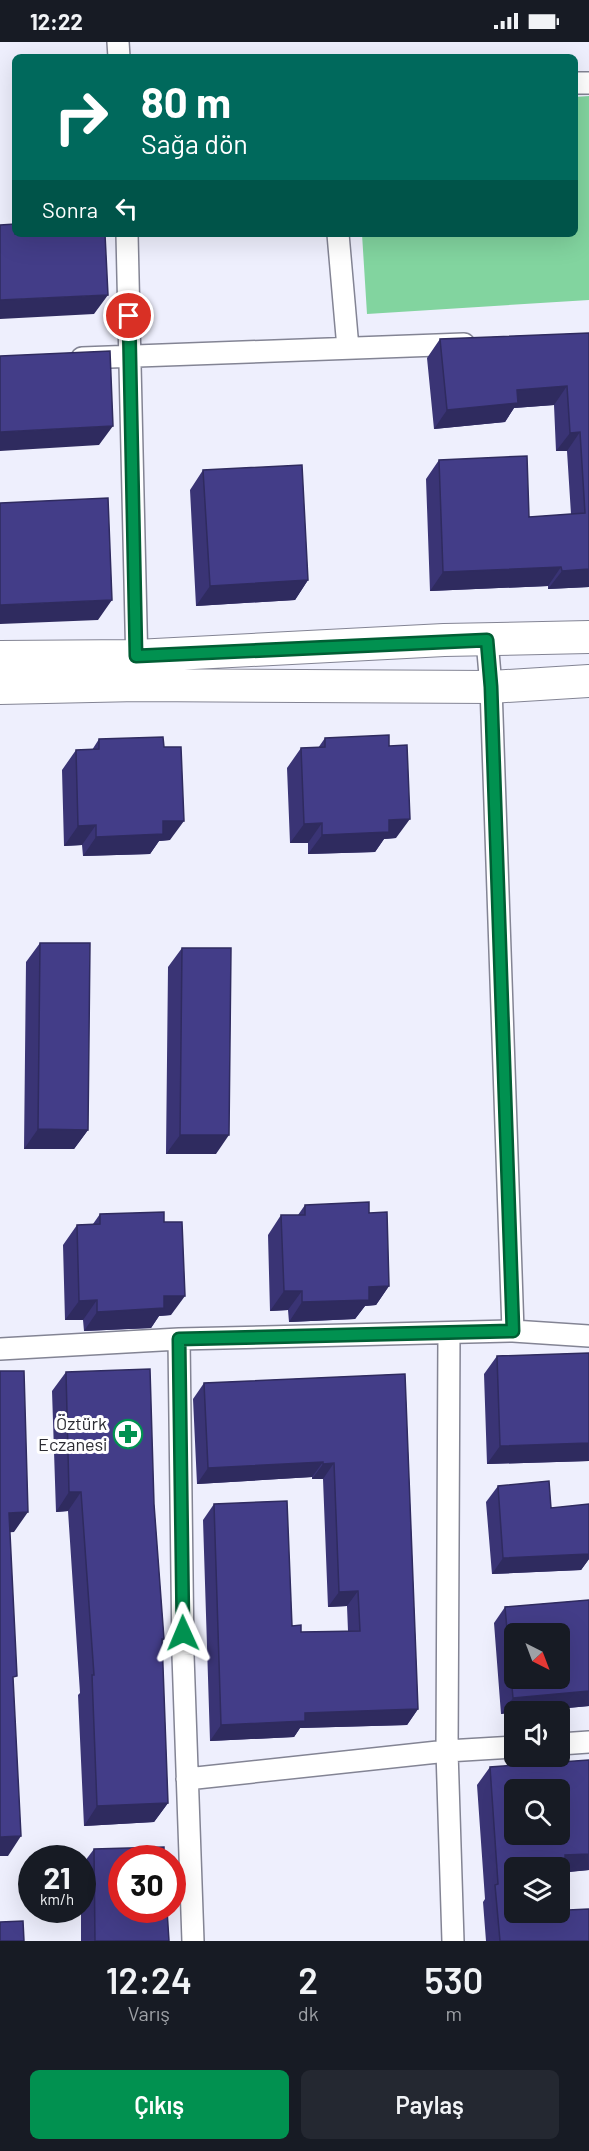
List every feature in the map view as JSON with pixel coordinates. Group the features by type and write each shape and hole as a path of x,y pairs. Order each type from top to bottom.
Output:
{"street":[{"path":"127,237 137,670"},
{"path":"338,237 348,348"},
{"path":"59,358 486,343"},
{"path":"0,688 137,670 487,640 589,637"},
{"path":"487,640 491,687 513,1331"},
{"path":"0,657 137,670 491,687 589,681"},
{"path":"0,1349 179,1339 513,1331 589,1335"},
{"path":"449,1334 447,1751 453,1941"},
{"path":"179,1339 192,1941"},
{"path":"570,1743 589,1742"},
{"path":"187,1779 447,1751 504,1748"}],"green space":[{"path":"589,96 589,300 367,314 362,237 578,237 578,97"}],"building":[{"path":"12,224 12,237 105,237 108,295 0,300 0,225"},
{"path":"589,333 589,569 562,571 561,567 443,572 439,460 527,456 529,517 585,513 580,432 570,433 567,386 517,390 518,403 447,410 440,339"},
{"path":"110,351 113,426 0,432 0,356"},
{"path":"302,465 308,580 210,586 203,470"},
{"path":"108,498 112,600 0,605 0,503"},
{"path":"389,735 389,746 407,745 410,819 389,820 389,832 322,835 322,823 304,824 301,748 325,747 325,738"},
{"path":"163,737 164,747 181,747 184,821 163,821 163,834 96,837 96,825 78,826 76,750 99,749 99,739"},
{"path":"40,943 90,943 88,1130 38,1129"},
{"path":"182,948 231,948 229,1135 180,1135"},
{"path":"369,1202 369,1213 387,1212 389,1286 369,1287 369,1300 302,1302 302,1291 284,1291 281,1215 305,1215 305,1205"},
{"path":"164,1212 164,1222 182,1222 185,1296 164,1296 164,1308 97,1312 97,1300 79,1301 77,1225 100,1224 100,1214"},
{"path":"589,1353 589,1443 500,1446 497,1356"},
{"path":"150,1369 154,1504 164,1639 162,1639 168,1803 97,1806 92,1675 94,1675 81,1492 69,1492 66,1372"},
{"path":"0,1371 24,1371 28,1512 9,1513 17,1676 13,1677 21,1836 0,1837"},
{"path":"405,1374 418,1709 305,1713 305,1721 221,1725 214,1504 287,1501 292,1626 301,1625 301,1632 360,1631 358,1591 339,1592 334,1463 208,1468 204,1383"},
{"path":"549,1481 551,1508 589,1504 589,1554 503,1558 498,1486"},
{"path":"589,1600 589,1691 513,1698 512,1689 570,1689 570,1623 506,1623 505,1607"},
{"path":"589,1760 589,1854 565,1855 565,1857 504,1857 504,1923 570,1923 570,1910 589,1909 589,1941 500,1941 495,1885 498,1884 490,1767 570,1767 570,1761"},
{"path":"96,1849 108,1849 108,1923 168,1923 169,1941 95,1941"},
{"path":"0,1922 23,1923 24,1941 0,1941"}],"place":[{"name":"Öztürk Eczanesi","path":"128,1434"}],"route":[{"path":"129,316 136,656 444,640 487,640 491,687 513,1331 427,1335 179,1339 183,1633"}]}
